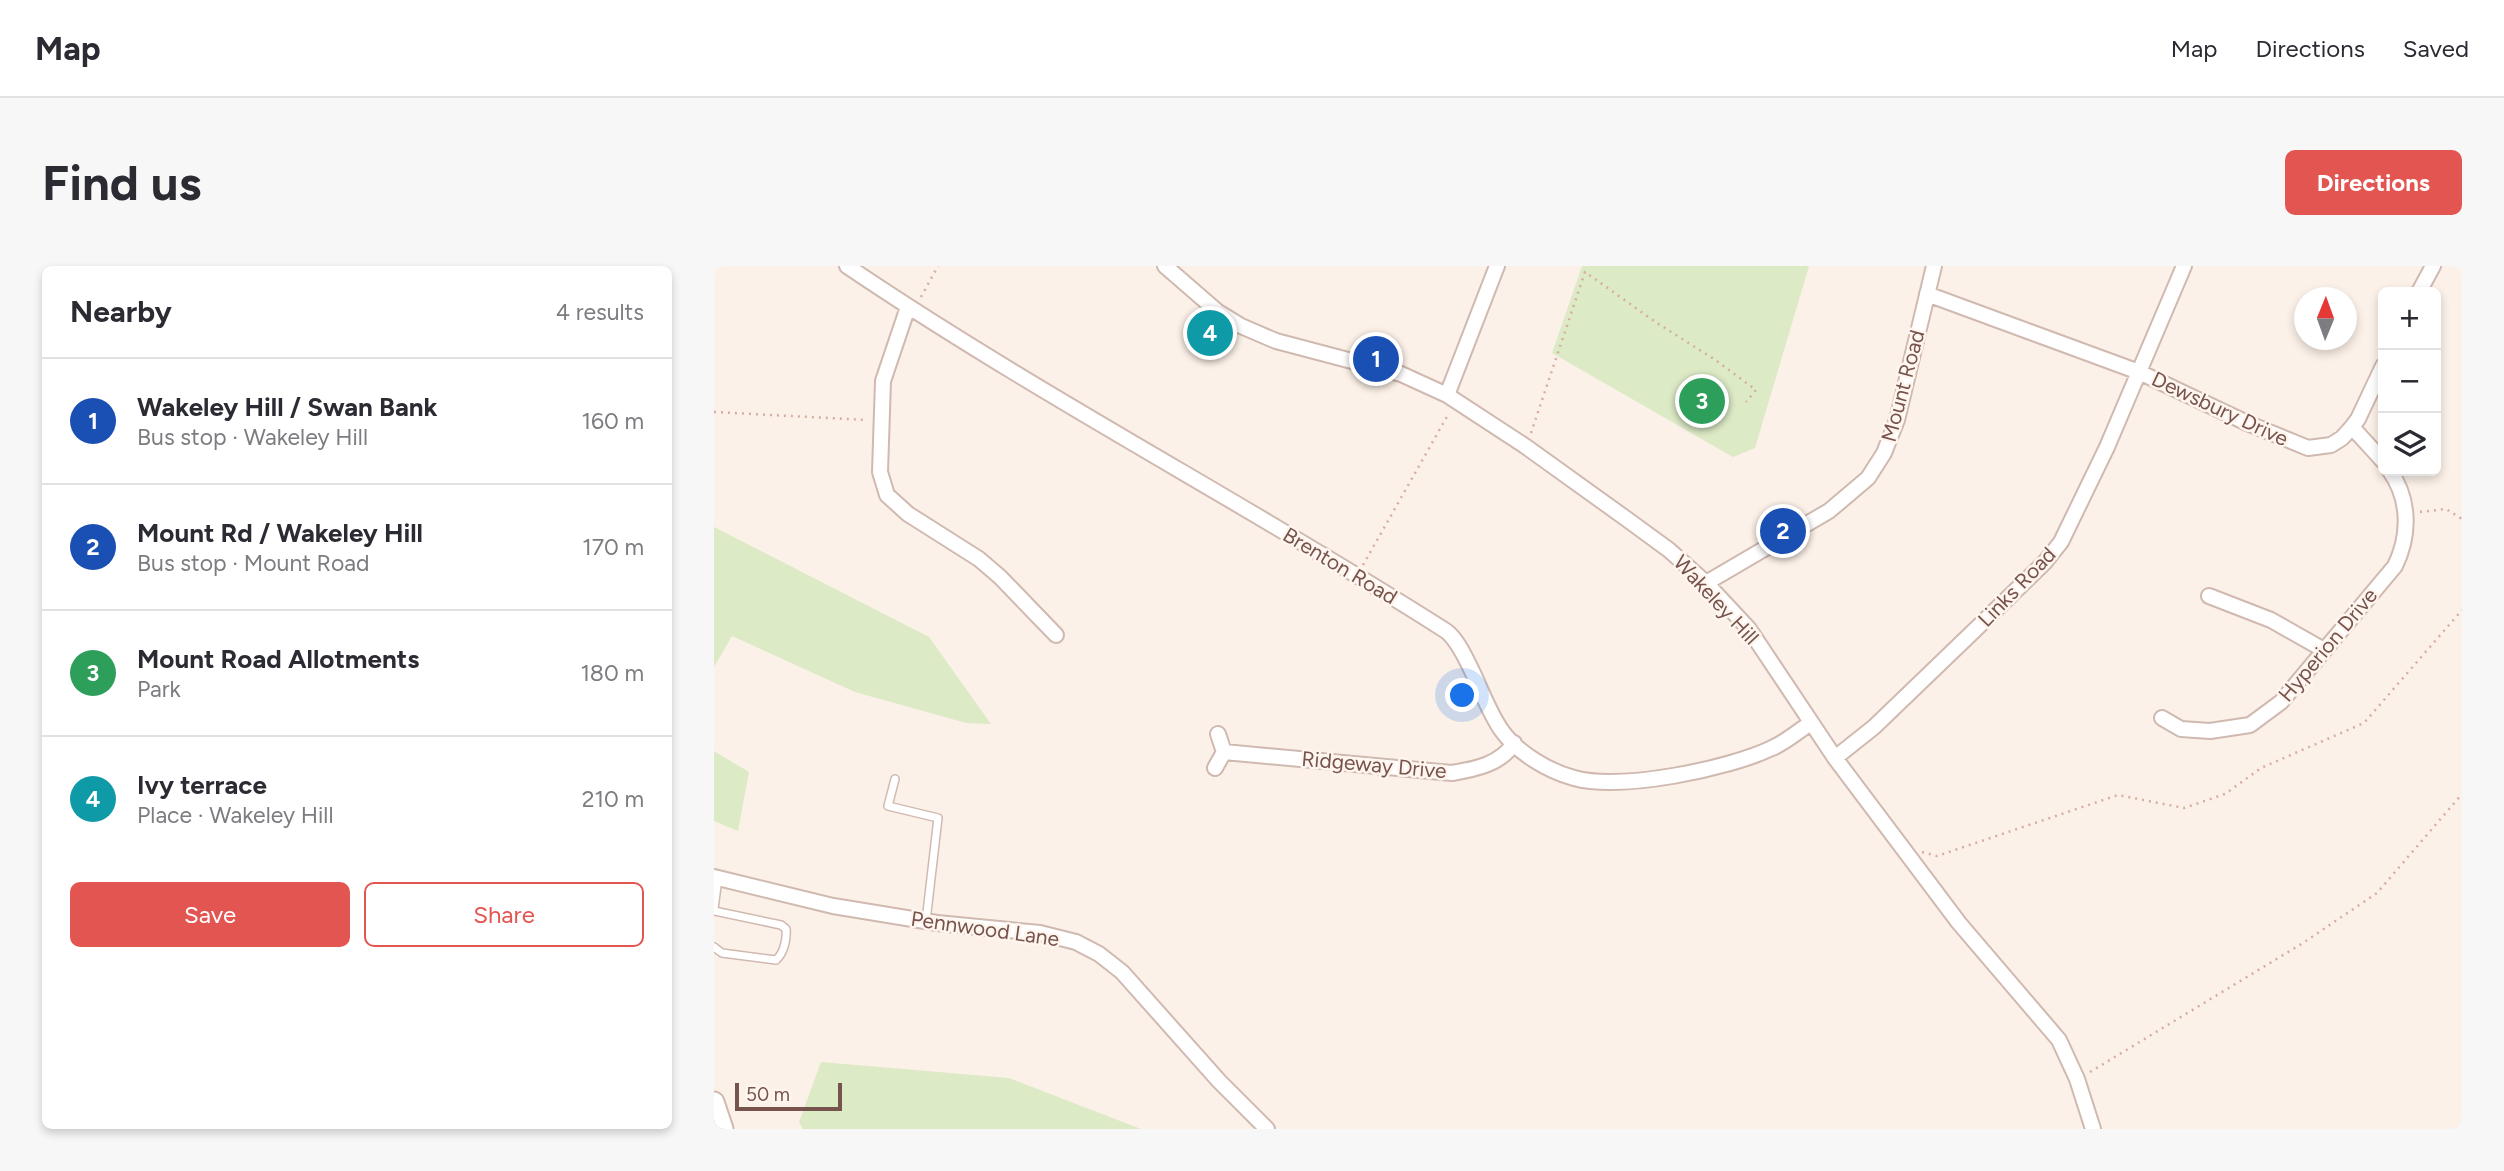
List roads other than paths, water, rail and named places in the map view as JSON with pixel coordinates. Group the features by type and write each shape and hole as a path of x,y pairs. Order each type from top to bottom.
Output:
{"street":[{"name":"Brenton Road","path":"848,266 911,309 1451,634 1500,728 1528,756 1553,770 1574,778 1595,781 1680,775 1727,765 1773,748 1811,723"},
{"name":"Wakeley Hill","path":"1165,266 1217,312 1241,326 1276,341 1401,374 1451,398 1525,446 1669,550 1706,583 1749,629 1835,758 1958,923 2059,1040 2077,1079 2093,1129"},
{"path":"1451,398 1497,266"},
{"name":"Mount Road","path":"1706,583 1829,511 1868,478 1884,453 1897,420 1934,266"},
{"name":"Links Road","path":"1835,758 1874,727 2045,562 2061,542 2107,447 2184,266"},
{"path":"2422,287 2432,266"},
{"path":"1927,294 2139,372"},
{"path":"911,309 883,381 880,472 887,495 908,514 979,559 1056,635"},
{"name":"Dewsbury Drive","path":"2139,372 2247,423 2308,448 2331,445 2342,438 2358,419 2378,377"},
{"path":"2352,427 2378,456"},
{"name":"Hyperion Drive","path":"2162,718 2181,729 2210,731 2250,725 2281,702 2395,566 2402,550 2406,513 2392,476"},
{"path":"2209,596 2271,621 2324,650"},
{"path":"1215,768 1224,752 1218,734"},
{"name":"Ridgeway Drive","path":"1224,752 1452,773 1477,769 1507,755 1514,743"},
{"name":"Pennwood Lane","path":"716,877 833,906 926,921 1040,933 1076,942 1099,954 1122,972 1219,1081 1268,1129"},
{"path":"714,1102 723,1129"}],"lane":[{"path":"895,779 888,806 938,818 926,921"},
{"path":"714,947 722,953 776,960 783,950 787,933 781,925 714,910 716,877"}],"place":[{"name":"Ivy terrace","path":"1210,333"},
{"name":"Wakeley Hill / Swan Bank","path":"1376,359"},
{"name":"Mount Road Allotments","path":"1702,401"},
{"name":"Mount Rd / Wakeley Hill","path":"1783,531"}]}
